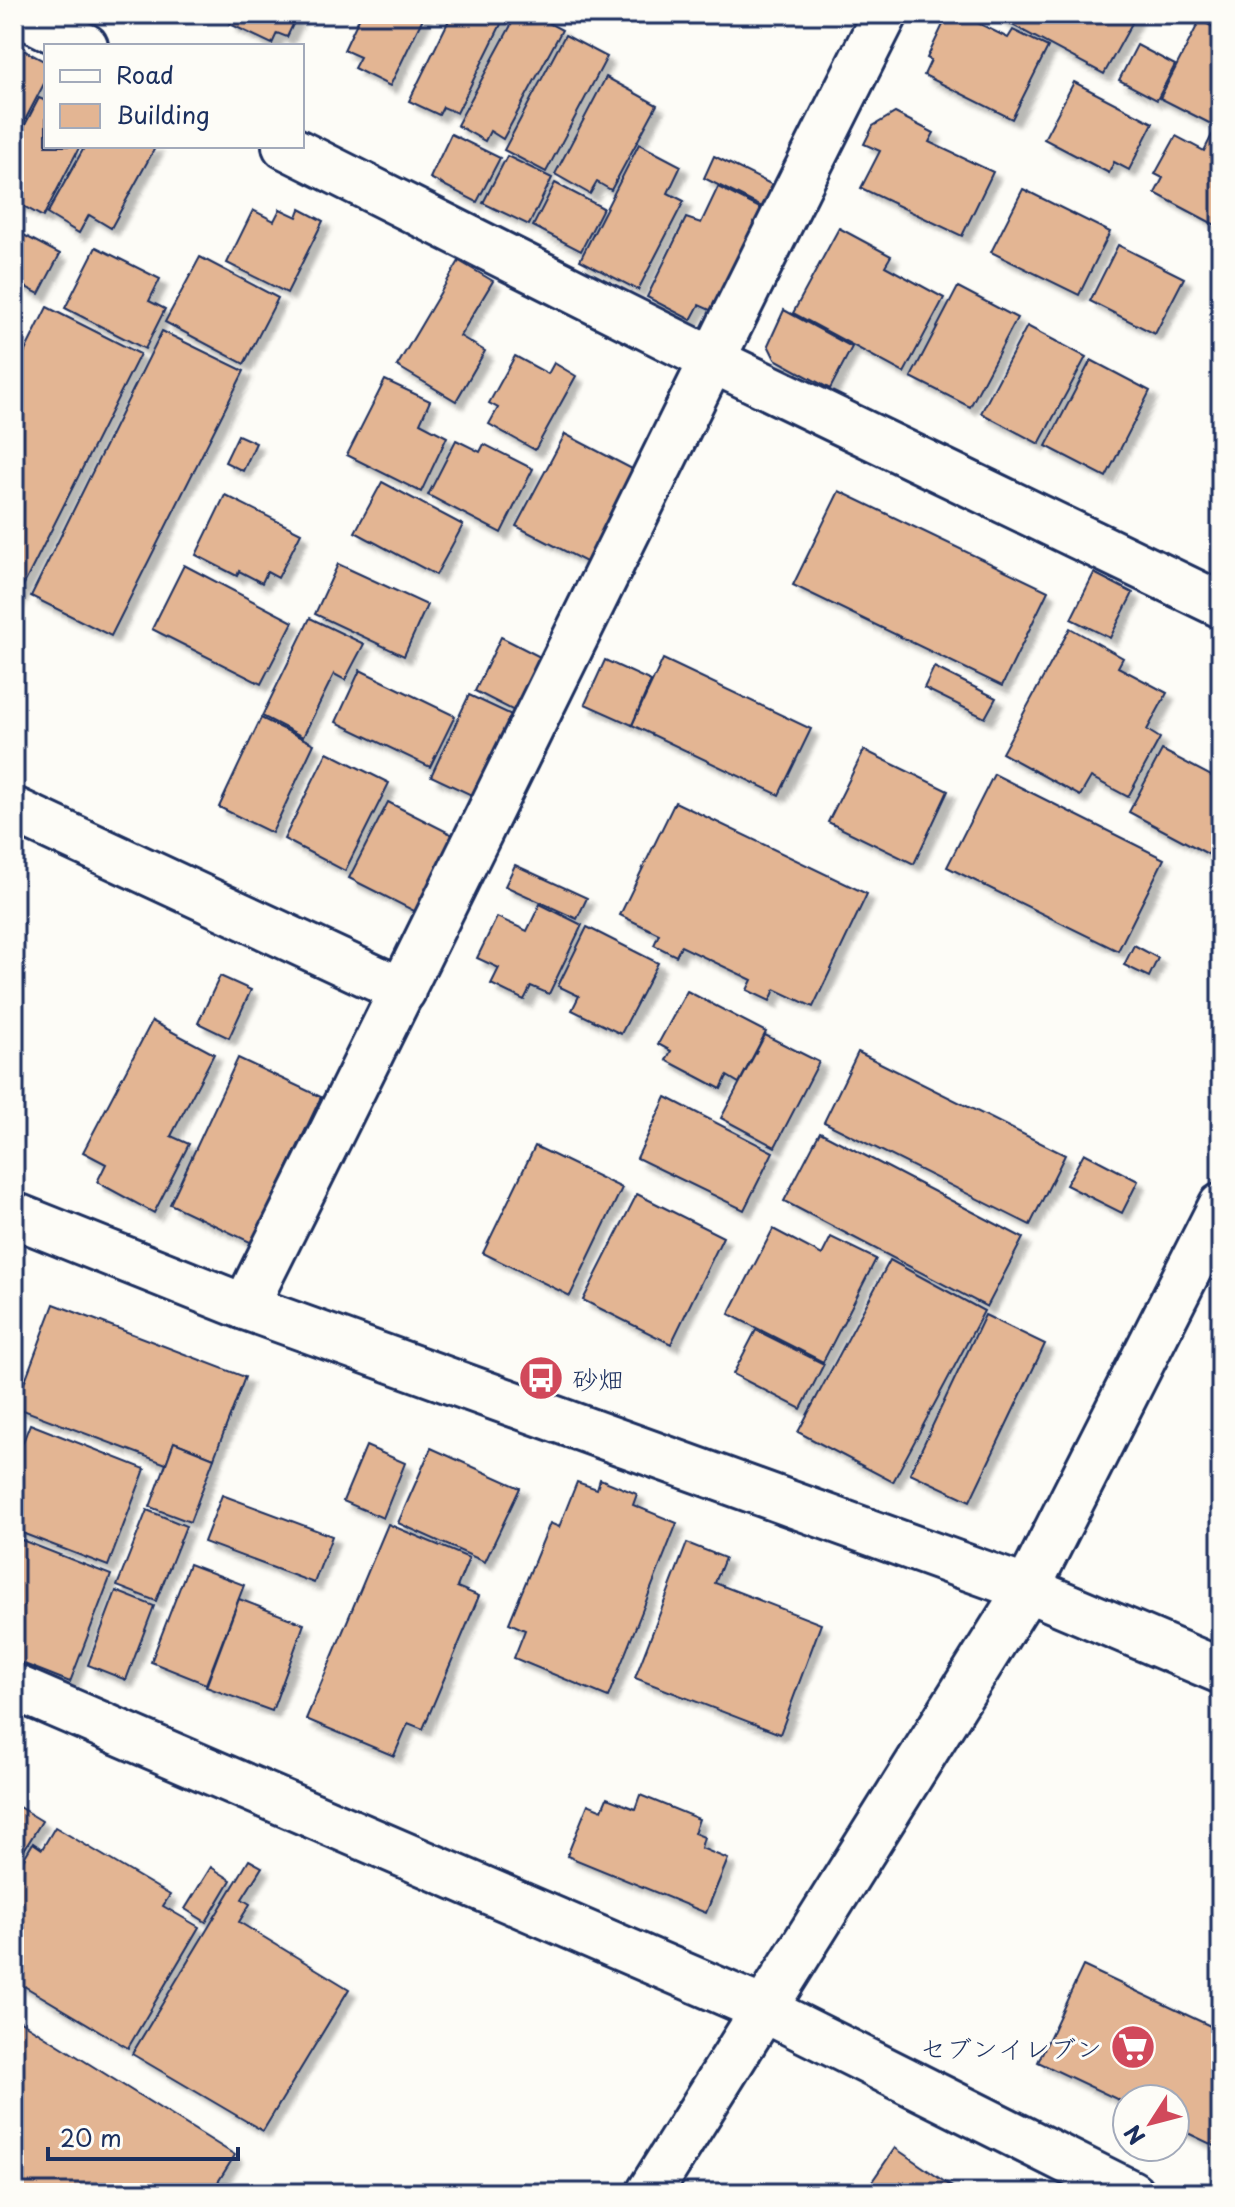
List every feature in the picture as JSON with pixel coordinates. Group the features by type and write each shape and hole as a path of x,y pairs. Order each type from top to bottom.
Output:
{"street":[{"path":"21,14 81,44"},
{"path":"245,1307 403,991 710,359 885,14"},
{"path":"289,148 710,359 1221,605"},
{"path":"14,810 403,991"},
{"path":"649,2193 1027,1589 1221,1206"},
{"path":"14,1215 245,1307 1027,1589 1221,1671"},
{"path":"14,1687 765,2010 1131,2193"}],"building":[{"path":"235,14 298,14 287,37 277,33 272,44 230,24"},
{"path":"361,14 425,14 390,86 354,68 360,57 344,50"},
{"path":"452,14 506,14 457,113 443,107 439,115 409,101"},
{"path":"517,14 532,14 562,30 503,139 490,131 485,141 457,125"},
{"path":"948,14 960,14 1008,38 1013,30 1048,47 1012,119 924,75 931,60 927,58"},
{"path":"992,14 1137,14 1104,74"},
{"path":"1200,20 1221,31 1221,129 1160,98"},
{"path":"565,35 607,57 546,172 504,150"},
{"path":"14,45 44,61 44,84 14,141"},
{"path":"1137,45 1175,65 1157,100 1119,80"},
{"path":"606,77 657,105 611,190 597,182 590,194 555,174"},
{"path":"1074,82 1153,123 1129,170 1114,162 1109,173 1044,139"},
{"path":"39,98 44,100 44,148 79,148 43,217 14,201 14,146"},
{"path":"895,113 934,133 929,142 993,172 962,236 861,188 880,151 864,144 873,126"},
{"path":"451,134 500,158 477,202 430,178"},
{"path":"1212,135 1221,140 1221,228 1155,193 1163,178 1155,174 1176,136 1204,151"},
{"path":"639,144 681,166 668,193 684,201 638,290 580,260"},
{"path":"84,148 155,148 111,228 89,215 79,233 47,214"},
{"path":"507,156 552,178 529,225 483,203"},
{"path":"714,156 783,190 772,212 704,178"},
{"path":"555,183 603,208 581,251 533,226"},
{"path":"718,187 770,213 719,314 699,305 691,320 647,297 686,218 701,223"},
{"path":"1023,189 1110,232 1079,295 991,252"},
{"path":"280,209 297,217 300,209 323,221 287,293 227,263 253,210 274,221"},
{"path":"839,228 891,256 885,266 944,298 904,373 793,313"},
{"path":"14,230 60,254 39,294 14,281"},
{"path":"1118,245 1184,278 1155,334 1090,301"},
{"path":"96,247 160,279 149,301 165,309 145,349 65,308"},
{"path":"200,257 278,298 244,364 165,322"},
{"path":"459,261 493,281 460,336 485,351 456,401 397,366"},
{"path":"958,287 1017,318 970,407 911,377"},
{"path":"47,307 140,354 14,604 14,373"},
{"path":"784,310 852,347 830,389 775,359 768,345"},
{"path":"1027,326 1086,357 1039,444 981,413"},
{"path":"162,331 244,371 111,636 31,596"},
{"path":"515,356 548,374 554,363 576,376 535,450 489,424 498,408 489,403"},
{"path":"1091,360 1150,391 1106,477 1046,446"},
{"path":"385,380 430,401 420,423 447,437 421,492 347,455"},
{"path":"565,434 638,472 590,564 516,526"},
{"path":"238,435 256,443 243,471 225,462"},
{"path":"456,440 480,452 484,444 533,469 501,533 428,495"},
{"path":"382,482 463,525 436,575 355,532"},
{"path":"839,491 1048,591 1002,686 793,585"},
{"path":"225,495 301,533 278,578 267,572 262,583 239,571 237,576 196,555"},
{"path":"338,564 427,605 404,656 315,614"},
{"path":"184,565 293,622 261,684 152,629"},
{"path":"1094,573 1133,593 1110,638 1071,619"},
{"path":"310,618 364,644 345,680 334,674 303,737 262,716"},
{"path":"1070,628 1123,658 1118,667 1167,693 1147,730 1160,738 1128,797 1091,777 1080,796 1002,753"},
{"path":"501,637 548,661 522,715 475,691"},
{"path":"663,659 811,729 779,795 632,725"},
{"path":"605,660 651,681 632,725 585,704"},
{"path":"934,667 996,698 985,718 924,688"},
{"path":"360,670 455,716 430,767 336,722"},
{"path":"469,695 518,718 480,799 431,776"},
{"path":"261,718 314,744 272,833 219,807"},
{"path":"864,750 948,791 914,864 828,822"},
{"path":"1162,750 1221,781 1221,861 1129,812"},
{"path":"327,752 389,783 345,871 284,839"},
{"path":"994,774 1164,859 1118,951 947,867"},
{"path":"388,802 455,836 416,912 349,878"},
{"path":"675,802 867,894 813,1007 775,989 770,1001 747,990 752,980 681,946 676,956 654,945 659,934 620,915"},
{"path":"515,865 587,898 577,919 505,886"},
{"path":"540,904 582,925 549,994 531,986 524,1000 491,984 499,968 477,958 497,917 527,931"},
{"path":"587,927 658,963 621,1034 572,1010 579,996 558,986"},
{"path":"1134,945 1158,958 1149,977 1124,965"},
{"path":"220,976 251,990 229,1038 198,1023"},
{"path":"687,991 766,1032 739,1083 727,1076 721,1089 666,1060 671,1051 658,1044"},
{"path":"152,1021 214,1054 171,1136 189,1144 154,1213 97,1182 106,1164 83,1152"},
{"path":"765,1035 819,1062 775,1147 721,1118"},
{"path":"858,1052 1065,1155 1030,1225 824,1122"},
{"path":"238,1058 321,1097 252,1243 170,1204"},
{"path":"666,1097 773,1152 744,1210 637,1158"},
{"path":"820,1132 1023,1238 987,1307 784,1201"},
{"path":"535,1146 622,1188 570,1296 483,1253"},
{"path":"1084,1153 1138,1181 1122,1213 1066,1185"},
{"path":"637,1194 723,1237 671,1344 583,1300"},
{"path":"773,1229 822,1255 831,1237 876,1259 823,1362 729,1314"},
{"path":"890,1260 984,1311 893,1482 798,1432"},
{"path":"54,1304 245,1377 214,1458 174,1442 166,1464 15,1407"},
{"path":"985,1315 1045,1344 970,1501 910,1473"},
{"path":"756,1330 824,1364 801,1409 733,1374"},
{"path":"30,1424 145,1469 108,1566 14,1530 14,1465"},
{"path":"174,1442 214,1458 190,1522 150,1507"},
{"path":"366,1446 405,1463 383,1518 343,1501"},
{"path":"431,1448 520,1488 485,1562 398,1523"},
{"path":"600,1479 637,1494 633,1505 677,1523 608,1697 514,1658 525,1630 509,1623 550,1523 559,1527 577,1482 597,1489"},
{"path":"222,1495 332,1536 314,1583 204,1542"},
{"path":"147,1510 186,1526 156,1601 117,1586"},
{"path":"388,1524 469,1558 457,1587 479,1596 423,1729 408,1723 394,1756 306,1719"},
{"path":"14,1537 111,1575 70,1682 14,1660"},
{"path":"687,1543 725,1558 715,1583 821,1624 780,1734 635,1678"},
{"path":"189,1564 244,1585 206,1684 151,1662"},
{"path":"116,1591 154,1606 126,1680 88,1665"},
{"path":"239,1599 304,1624 272,1711 206,1687"},
{"path":"640,1795 699,1819 694,1833 704,1837 701,1848 728,1859 706,1913 567,1856 588,1804 602,1810 607,1798 635,1809"},
{"path":"14,1804 42,1821 14,1866"},
{"path":"55,1827 170,1895 163,1906 199,1927 128,2048 14,1980 14,1875 33,1843 42,1849"},
{"path":"249,1860 262,1867 242,1899 250,1904 239,1922 349,1989 263,2131 132,2054"},
{"path":"211,1867 231,1880 206,1922 185,1909"},
{"name":"セブンイレブン","path":"1083,1966 1221,2031 1219,2148 1191,2135 1191,2083 1111,2083 1111,2096 1038,2062"},
{"path":"14,2017 235,2155 211,2193 14,2193"},
{"path":"895,2148 961,2193 864,2193"}],"place":[{"name":"砂畑","path":"541,1378"},
{"name":"セブンイレブン","path":"1133,2047"}]}
